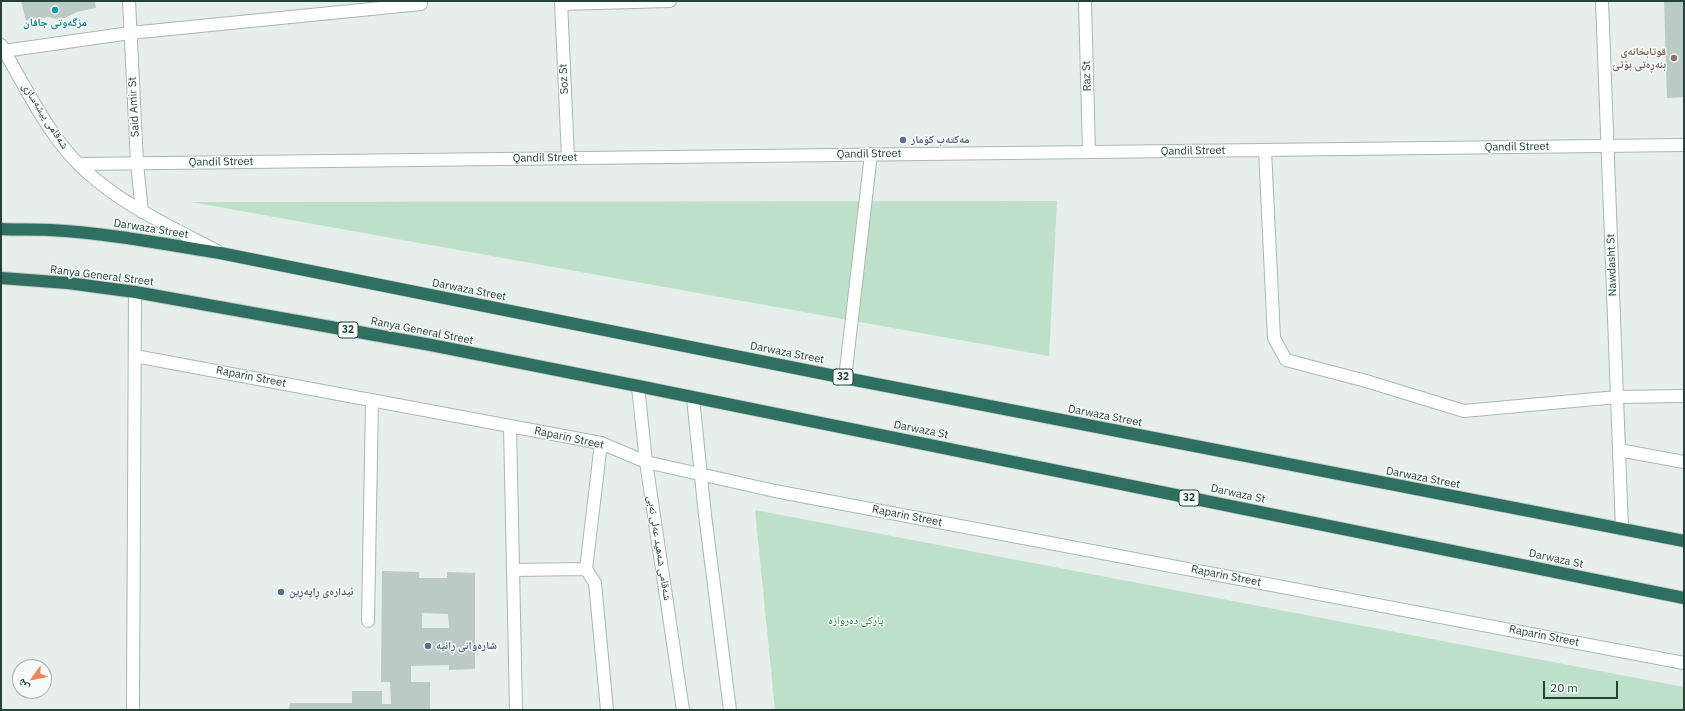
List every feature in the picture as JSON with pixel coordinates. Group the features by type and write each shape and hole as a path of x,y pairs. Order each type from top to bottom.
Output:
{"highway":[{"name":"Darwaza Street","path":"1,230 50,230 84,233 220,253 845,378 1684,541"},
{"name":"Ranya General Street","path":"1,278 68,283 135,292 424,344 693,398"},
{"name":"Darwaza St","path":"693,398 1684,598"}],"street":[{"name":"Said Amir St","path":"129,1 137,163 142,212"},
{"path":"561,3 670,1"},
{"name":"Raz St","path":"1085,1 1089,152"},
{"name":"Nawdasht St","path":"1602,1 1622,530"},
{"path":"3,48 421,2"},
{"name":"Soz St","path":"561,3 568,158"},
{"name":"شەقامی پیشەسازی","path":"3,48 48,125 61,144 78,164 98,181 142,212 220,253"},
{"name":"Qandil Street","path":"78,164 1684,145"},
{"path":"1265,150 1274,338 1286,360 1366,381 1464,411 1617,397 1684,396"},
{"path":"845,378 871,154"},
{"path":"133,710 135,292"},
{"name":"Raparin Street","path":"135,356 601,443 646,462 700,475 822,500 1684,663"},
{"name":"شەقامی شەهید عەلی نەبی","path":"638,386 646,462 683,710"},
{"path":"693,398 700,475 730,710"},
{"path":"368,621 372,400"},
{"path":"510,426 516,710"},
{"path":"601,443 586,569 594,583 607,710"},
{"path":"1619,450 1684,462"},
{"path":"513,570 586,569"}],"green space":[{"path":"1057,201 1049,356 191,202"},
{"name":"پارکی دەروازە","path":"755,510 1684,687 1684,710 775,710"}],"building":[{"name":"مزگەوتی جافان","path":"21,1 95,1 96,8 77,12 65,18 57,19 48,17 26,21"},
{"name":"قوتابخانەی بنەڕەتی بۆتێ","path":"1664,1 1684,1 1684,97 1667,98"},
{"name":"شارەوانی ڕانیە","path":"382,571 419,572 419,578 447,578 447,572 475,573 475,669 449,670 449,665 411,666 411,682 430,682 430,710 289,710 290,703 352,703 352,691 382,691 382,704 391,704 390,682 381,682","holes":["422,613 448,614 449,628 422,628"]}],"place":[{"name":"مزگەوتی جافان","path":"55,10"},
{"name":"قوتابخانەی بنەڕەتی بۆتێ","path":"1674,58"},
{"name":"مەکتەب کۆمار","path":"903,140"},
{"name":"ئیدارەی ڕاپەڕین","path":"281,592"},
{"name":"شارەوانی ڕانیە","path":"428,646"}]}
